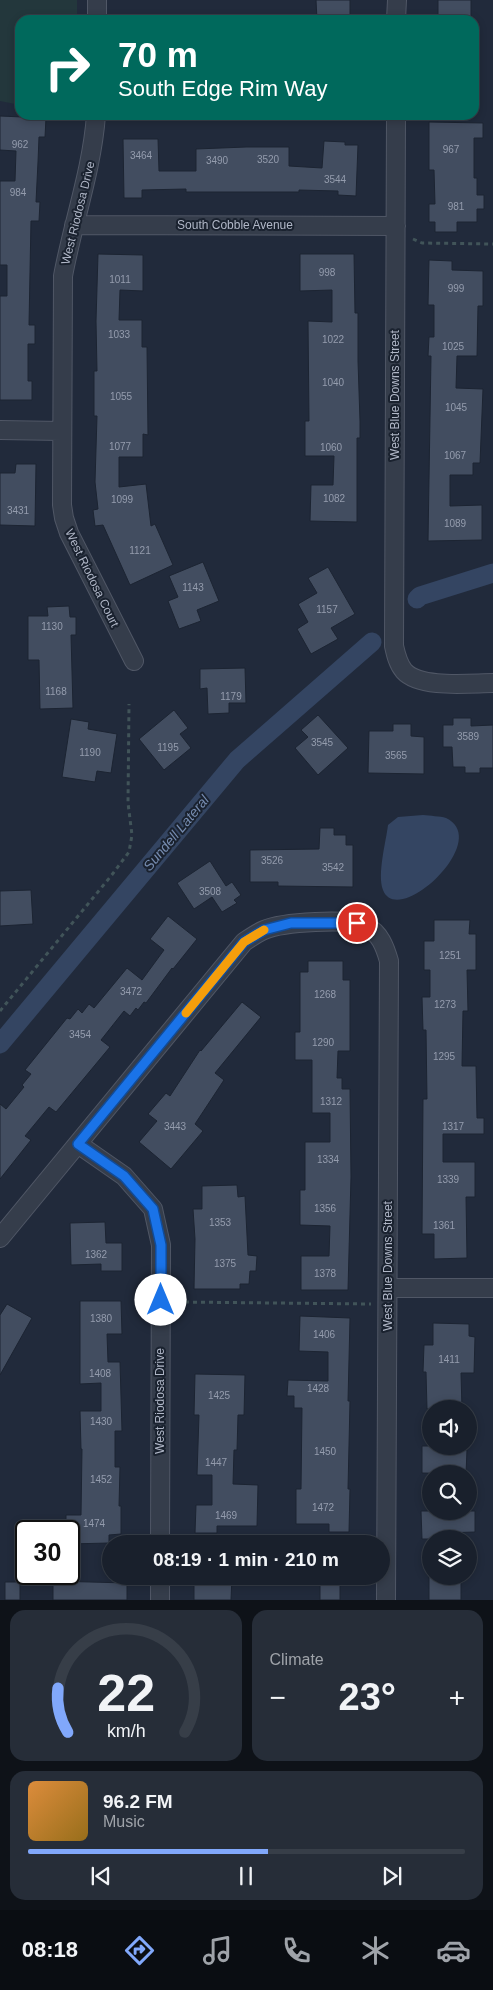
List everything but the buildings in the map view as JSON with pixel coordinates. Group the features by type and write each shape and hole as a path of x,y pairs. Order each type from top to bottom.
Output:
{"street":[{"path":"96,0 96,15"},
{"path":"396,0 396,15"},
{"name":"West Riodosa Drive","path":"62,431 63,276 89,168 95,120"},
{"name":"West Blue Downs Street","path":"396,120 394,646 397,660 405,672 418,680 432,683 493,683"},
{"name":"South Cobble Avenue","path":"74,225 396,226"},
{"path":"0,430 62,431"},
{"name":"West Riodosa Court","path":"62,431 62,505 64,518 69,533 134,661"},
{"name":"West Blue Downs Street","path":"78,1144 244,942 264,930 291,923 357,923 368,927 377,934 384,946 389,961 386,1600"},
{"path":"0,1238 78,1144"},
{"name":"West Riodosa Drive","path":"78,1144 124,1176 153,1209 161,1245 160,1535"},
{"path":"388,1288 493,1288"},
{"path":"160,1585 160,1600"}],"path":[{"path":"410,238 422,243 493,244"},
{"path":"0,1011 111,876 128,852 132,835 128,803 129,704"},
{"path":"177,1302 371,1304"}],"green space":[{"path":"0,0 77,0 77,15 15,15 15,104 0,101"}],"water":[{"path":"423,815 446,818 457,829 458,844 451,861 438,877 422,890 406,898 392,899 383,890 381,883 388,825 398,817"}],"waterway":[{"name":"Sundell Lateral","path":"417,599 420,596 493,573"},
{"name":"Sundell Lateral","path":"0,1044 237,760 372,642"}],"slow traffic":[{"path":"186,1013 244,942 264,930"}],"route":[{"path":"161,1300 161,1245 153,1209 124,1176 78,1144 244,942 264,930 291,923 357,923"}]}
